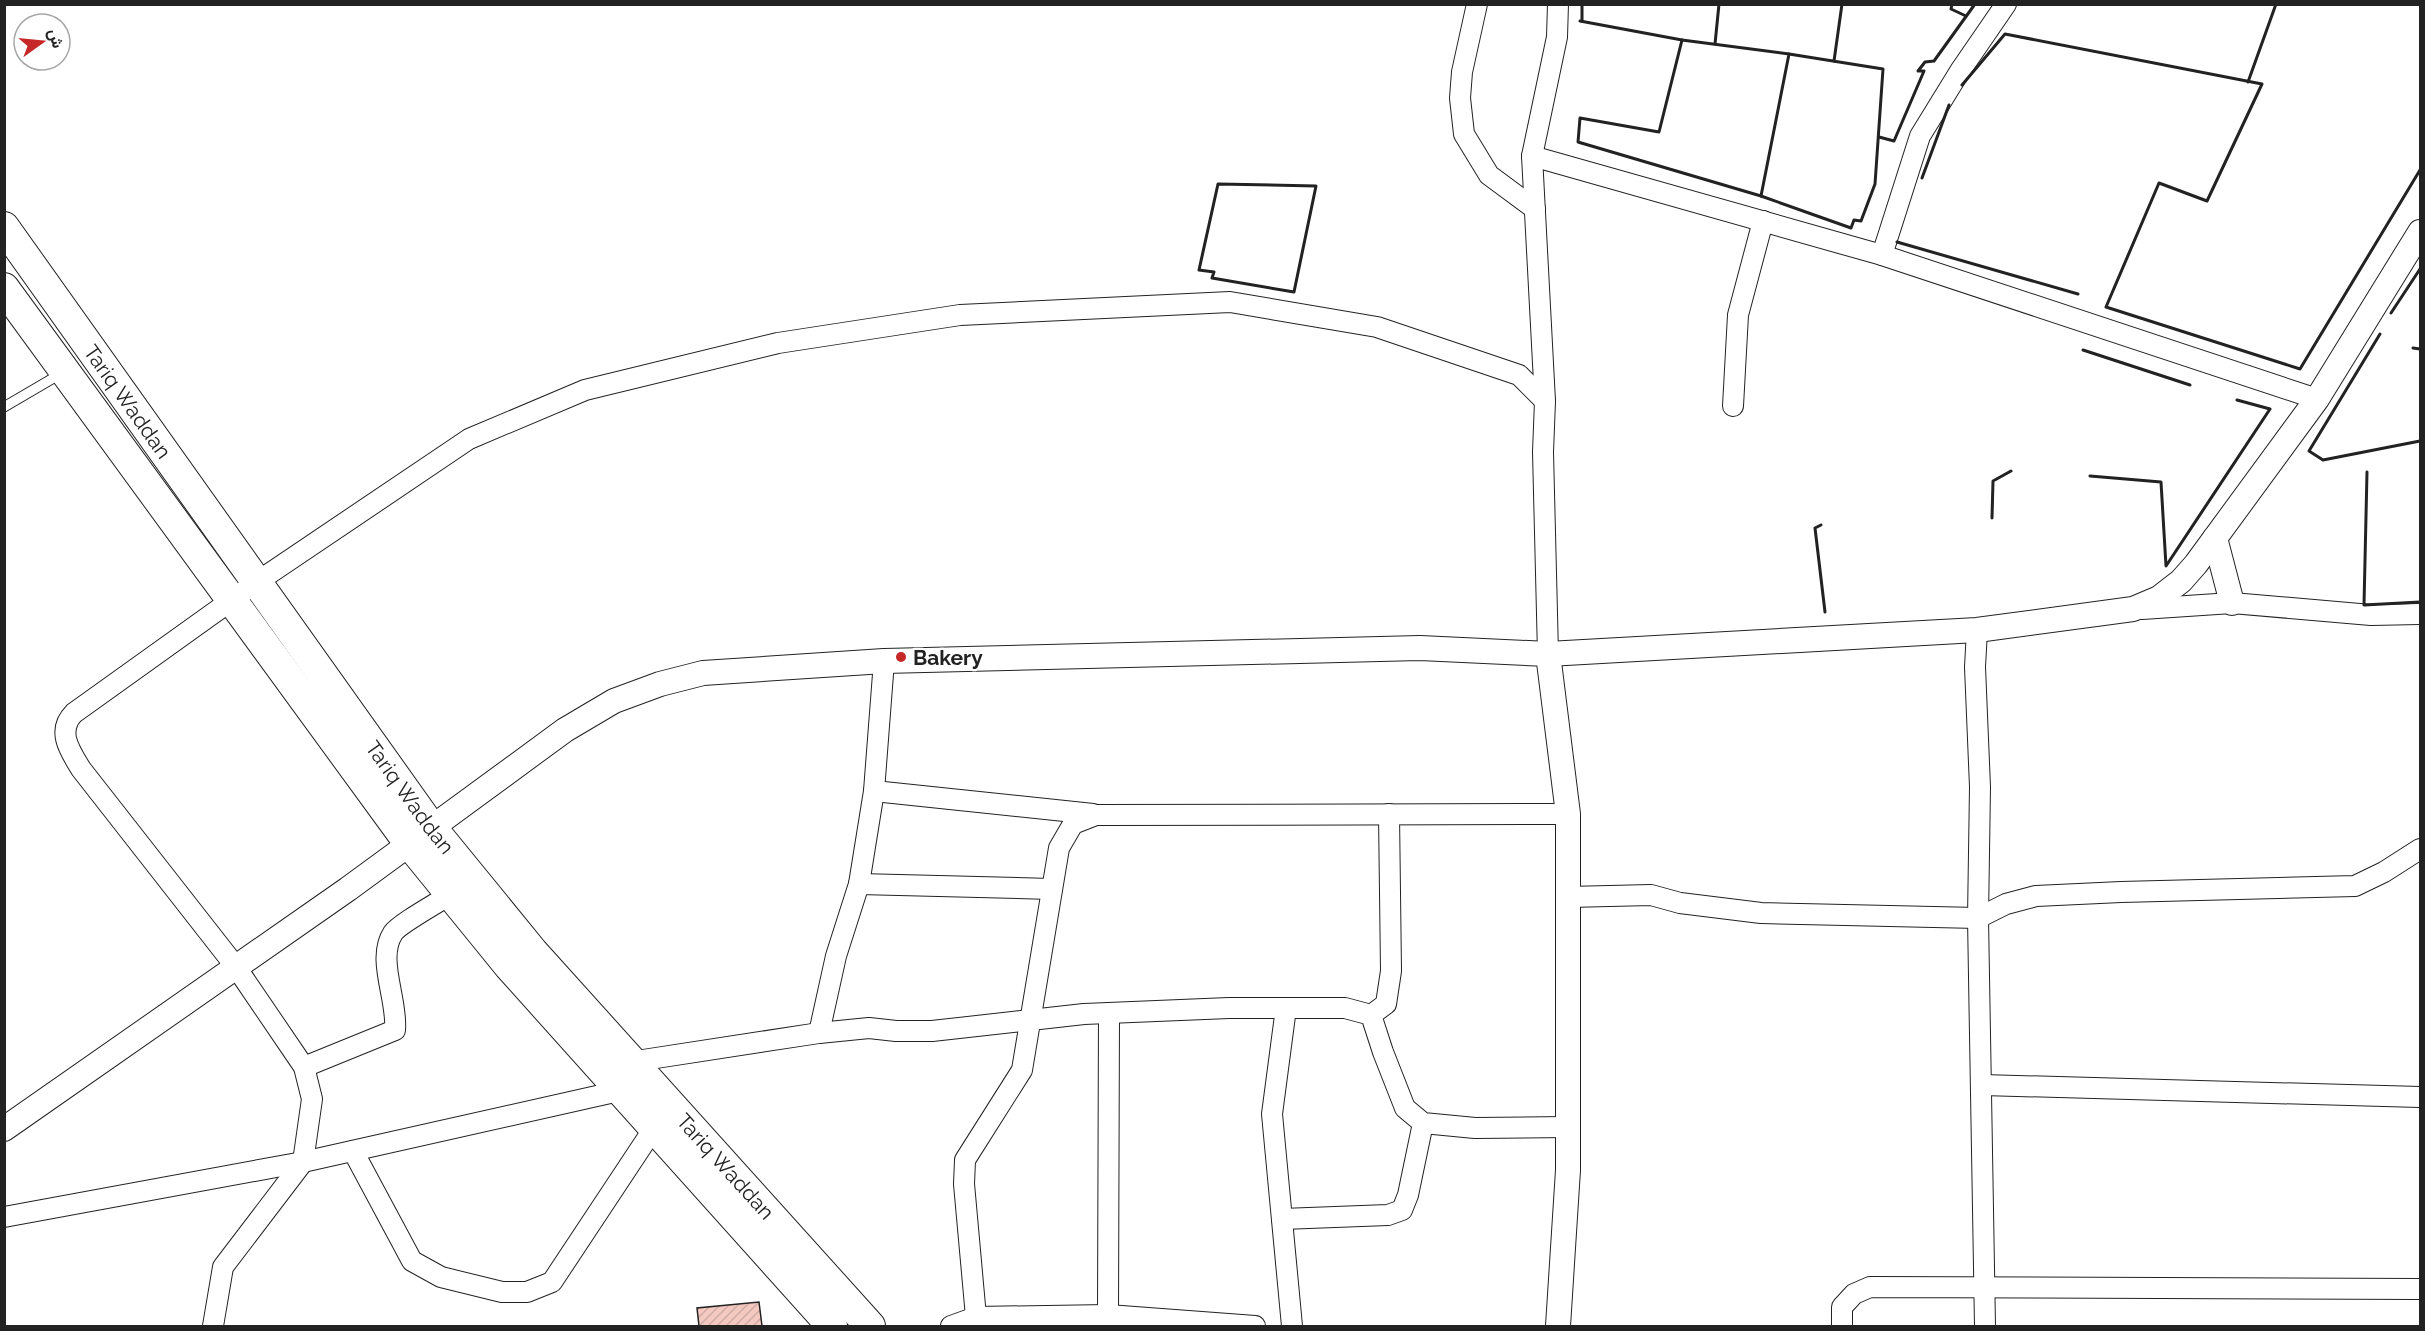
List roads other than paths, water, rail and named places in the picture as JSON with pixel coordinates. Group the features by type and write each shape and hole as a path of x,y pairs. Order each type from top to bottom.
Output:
{"main road":[{"name":"Tariq Waddan","path":"4,227 257,582 420,835 451,894 509,966 619,1091 832,1326"},
{"name":"Tariq Waddan","path":"5,289 233,600 420,835 533,952 870,1326"}],"street":[{"path":"1477,4 1462,72 1460,98 1464,134 1489,175 1535,209"},
{"path":"1558,4 1557,37 1532,156 1545,401 1543,452 1548,654 1568,814 1566,973 1568,1170 1558,1326"},
{"path":"1882,255 1920,136 1960,71 2007,4"},
{"path":"1532,156 1882,255 2317,399"},
{"path":"1733,406 1738,315 1763,221"},
{"path":"2133,609 2159,598 2196,564 2317,399 2421,232"},
{"path":"213,1326 224,1268 303,1162 312,1099 304,1067 236,967 81,769 66,744 65,729 68,719 74,713 257,582 469,440 585,390 778,343 960,315 1230,302 1377,327 1519,375 1545,401"},
{"path":"2215,538 2232,603"},
{"path":"4,1130 348,889 565,730 614,701 660,684 703,673 884,661 1420,648 1548,654 1977,630 2133,609 2232,603 2371,615 2421,614"},
{"path":"1977,630 1975,668 1980,787 1978,918 1985,1326"},
{"path":"819,1033 836,956 859,884 874,791 884,661"},
{"path":"874,791 1096,815 1568,814"},
{"path":"1371,1015 1386,1004 1391,971 1389,814"},
{"path":"976,1317 964,1184 965,1160 1022,1070 1059,848 1073,824 1096,815"},
{"path":"1568,897 1652,895 1680,903 1761,913 1978,918 2006,904 2036,896 2355,886 2384,872 2421,849"},
{"path":"859,884 1052,889"},
{"path":"304,1067 395,1030 396,1014 387,969 386,951 393,932 451,894"},
{"path":"630,1062 819,1033 869,1028 896,1031 932,1030 1109,1013 1286,1008 1345,1008 1371,1015"},
{"path":"1286,1008 1272,1114 1292,1326"},
{"path":"1108,1315 1109,1013"},
{"path":"1371,1015 1405,1108 1423,1123 1475,1128 1567,1127"},
{"path":"1982,1085 2421,1096"},
{"path":"4,1217 303,1162 619,1091"},
{"path":"1282,1219 1388,1215 1402,1210 1408,1195 1423,1123"},
{"path":"353,1151 412,1261 441,1277 502,1292 527,1292 552,1282 654,1128"},
{"path":"1842,1326 1842,1307 1854,1294 1870,1287 2421,1289"},
{"path":"951,1326 976,1317 1108,1315 1255,1326"}],"lane":[{"path":"4,407 65,372"}],"place":[{"name":"Bakery","path":"901,657"}]}
